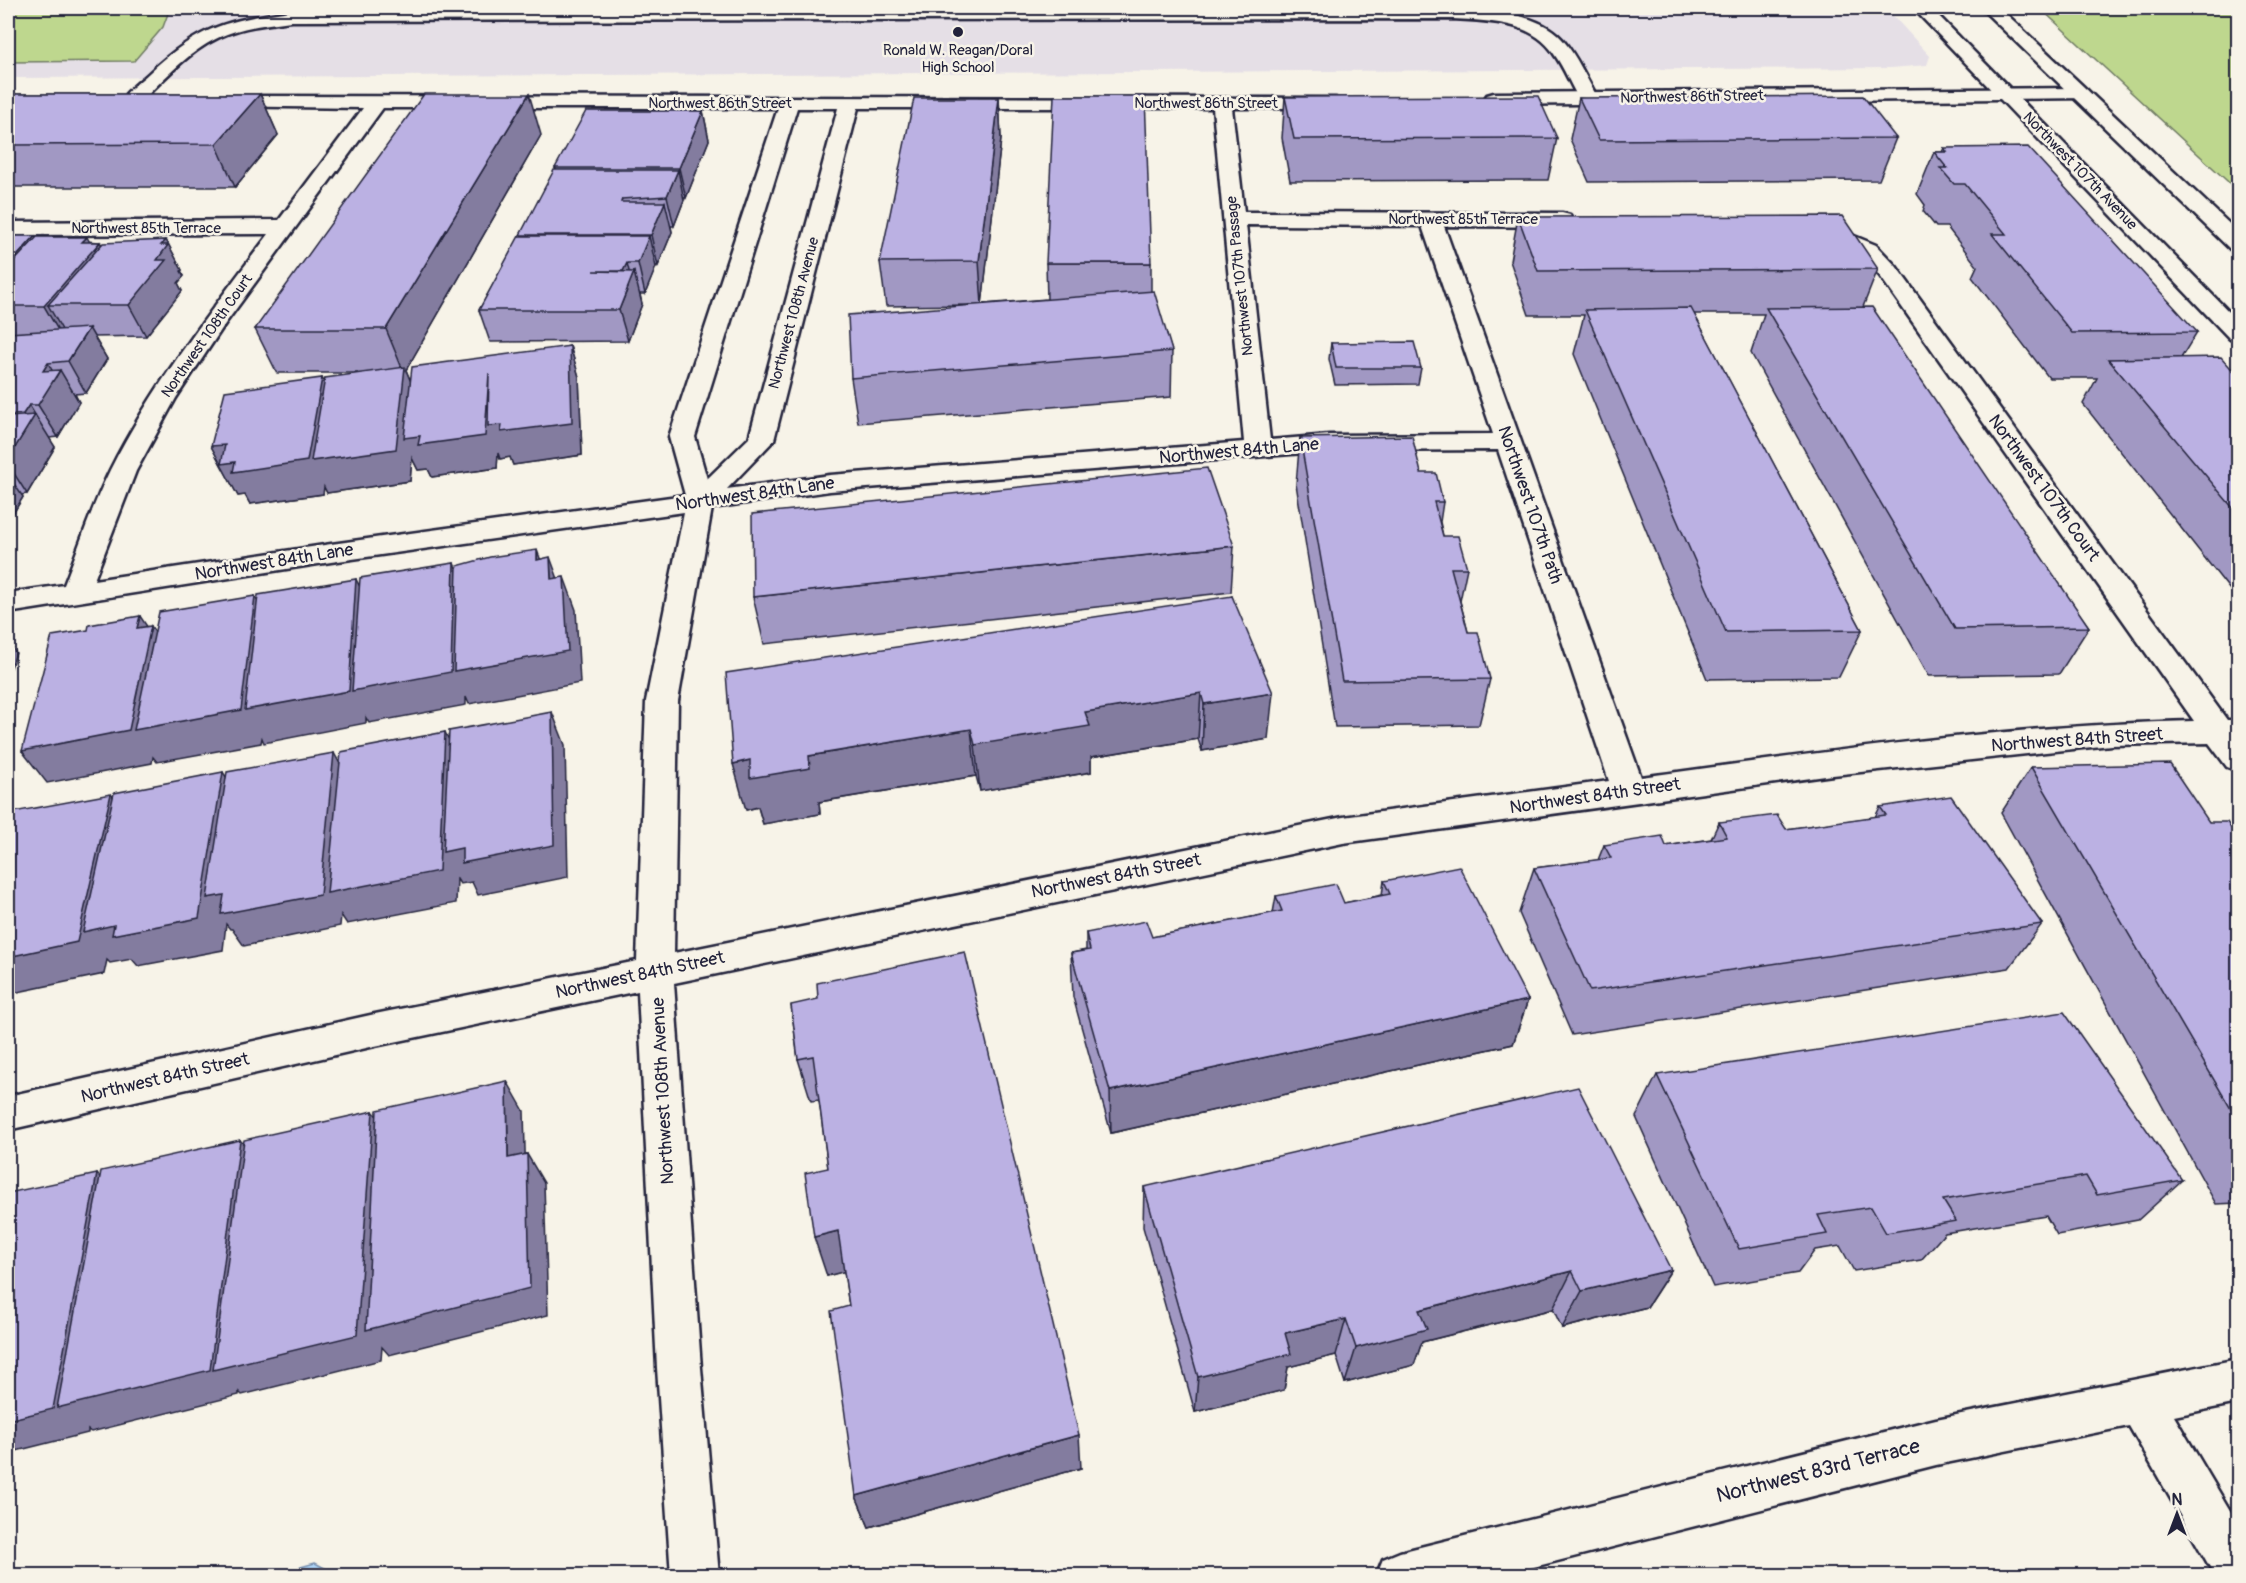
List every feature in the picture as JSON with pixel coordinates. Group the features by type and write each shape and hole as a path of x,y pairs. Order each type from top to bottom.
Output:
{"street":[{"name":"Northwest 107th Avenue","path":"1922,8 2238,334"},
{"path":"1990,8 2238,244"},
{"path":"129,102 194,44 214,32 252,21 303,16 1463,15 1493,17 1524,25 1551,39 1588,98"},
{"name":"Northwest 86th Street","path":"1470,99 2080,94"},
{"name":"Northwest 86th Street","path":"200,102 1222,103 1352,101"},
{"path":"107,102 153,102"},
{"name":"Northwest 108th Court","path":"75,593 123,471 163,398 215,321 377,103"},
{"name":"Northwest 108th Avenue","path":"695,1575 679,1368 655,972 662,701 700,501 682,437 789,103"},
{"name":"Northwest 108th Avenue","path":"700,501 761,440 849,103"},
{"name":"Northwest 107th Passage","path":"1222,103 1258,449"},
{"name":"Northwest 85th Terrace","path":"1234,218 1587,220"},
{"name":"Northwest 107th Path","path":"1431,219 1629,791"},
{"name":"Northwest 107th Court","path":"1802,225 1834,235 1868,250 1888,271 2229,731 2238,759"},
{"name":"Northwest 85th Terrace","path":"8,228 285,227"},
{"name":"Northwest 84th Lane","path":"8,603 331,553 830,483 1329,443 1509,442"},
{"name":"Northwest 84th Street","path":"8,1113 375,1030 1344,830 1833,763 2110,734 2229,731"},
{"name":"Northwest 83rd Terrace","path":"1400,1575 1936,1442 2238,1381"},
{"path":"2140,1401 2238,1569"}],"shaded area":[{"name":"Ronald W. Reagan/Doral High School","path":"8,8 1886,8 1930,56 1927,65 1891,68 8,78"}],"green space":[{"path":"8,8 170,8 163,27 134,61 8,62"},
{"path":"2040,8 2238,8 2238,191"}],"water":[{"path":"315,1563 338,1575 271,1575"}],"building":[{"path":"8,94 260,94 216,144 8,145"},
{"path":"424,94 529,94 386,329 255,329"},
{"path":"1054,96 1145,96 1151,263 1046,263"},
{"path":"1538,96 1557,138 1294,139 1285,97"},
{"path":"1863,96 1896,138 1599,140 1579,98"},
{"path":"914,98 999,98 979,261 880,262"},
{"path":"586,111 703,111 679,168 555,168"},
{"path":"2028,147 2197,332 2072,333 1992,234 2006,234 1965,184 1954,184 1940,168 1947,168 1934,152 1947,152 1944,148"},
{"path":"554,170 678,170 667,196 622,199 621,202 665,202 651,235 520,235"},
{"path":"1842,216 1878,269 1538,271 1518,217"},
{"path":"8,236 35,236 8,266"},
{"path":"519,236 649,236 638,263 627,263 623,271 593,271 634,272 619,310 479,310"},
{"path":"37,237 87,237 82,242 100,242 44,306 8,306 8,268"},
{"path":"166,240 161,245 168,245 157,260 166,260 129,305 48,305 103,243"},
{"path":"1154,291 1172,351 851,378 848,315"},
{"path":"1872,307 2089,627 1955,629 1766,308"},
{"path":"1691,308 1862,630 1726,632 1585,310"},
{"path":"89,328 68,361 48,363 43,371 60,370 38,405 29,405 23,414 8,415 8,333"},
{"path":"1414,342 1421,368 1336,368 1331,343"},
{"path":"570,346 572,423 501,432 502,425 488,426 489,373 485,436 418,445 420,436 404,438 412,367"},
{"path":"2221,357 2238,376 2238,514 2108,359"},
{"path":"405,367 396,449 311,461 325,378"},
{"path":"322,378 307,461 233,472 235,462 221,464 225,445 211,446 225,391"},
{"path":"35,415 8,459 8,417"},
{"path":"1412,436 1421,473 1436,473 1443,502 1434,502 1443,536 1458,536 1467,568 1451,568 1468,632 1478,632 1490,679 1342,681 1300,438"},
{"path":"1207,468 1234,546 753,597 752,514"},
{"path":"537,550 537,560 550,557 551,579 564,577 568,651 454,671 457,566 490,557"},
{"path":"454,563 451,672 352,691 360,578"},
{"path":"356,579 349,691 245,710 258,595"},
{"path":"255,596 241,710 134,730 159,612"},
{"path":"1232,596 1273,693 1204,704 1201,693 1085,712 1090,726 975,745 971,729 809,756 810,768 750,778 750,760 733,764 726,673"},
{"path":"140,616 137,628 151,626 129,730 22,751 52,636 88,630 89,625"},
{"path":"552,712 554,845 462,863 462,848 443,852 449,731"},
{"path":"445,732 439,871 327,893 341,752"},
{"path":"334,753 320,895 221,914 224,895 207,898 227,772"},
{"path":"2170,764 2209,822 2227,822 2238,839 2238,1121 2031,767"},
{"path":"223,772 199,918 112,935 114,925 83,932 114,793"},
{"path":"111,794 77,942 8,957 8,813"},
{"path":"1951,796 2042,924 1590,991 1534,868 1611,858 1604,845 1662,836 1666,846 1727,837 1719,822 1777,815 1786,829 1886,815 1880,807"},
{"path":"1459,866 1528,1000 1110,1091 1071,953 1090,950 1086,933 1146,921 1152,937 1282,911 1276,896 1336,884 1344,903 1390,894 1384,881"},
{"path":"965,952 1079,1435 856,1496 831,1311 849,1306 838,1231 814,1237 805,1173 828,1168 813,1056 798,1059 791,1005 818,999 817,983"},
{"path":"2064,1012 2182,1180 2097,1195 2086,1176 1943,1200 1956,1221 1886,1233 1871,1207 1818,1215 1827,1234 1739,1249 1657,1075"},
{"path":"507,1081 508,1158 527,1154 530,1288 366,1330 377,1110"},
{"path":"1578,1087 1671,1270 1582,1291 1572,1271 1419,1310 1427,1329 1356,1348 1346,1319 1285,1333 1291,1354 1198,1377 1144,1187"},
{"path":"373,1111 357,1335 213,1370 244,1140"},
{"path":"240,1140 210,1370 57,1408 101,1171"},
{"path":"97,1174 53,1409 8,1420 8,1193"},
{"path":"2094,1571 2097,1575 2067,1575"}],"place":[{"name":"Ronald W. Reagan/Doral High School","path":"958,32"}]}
